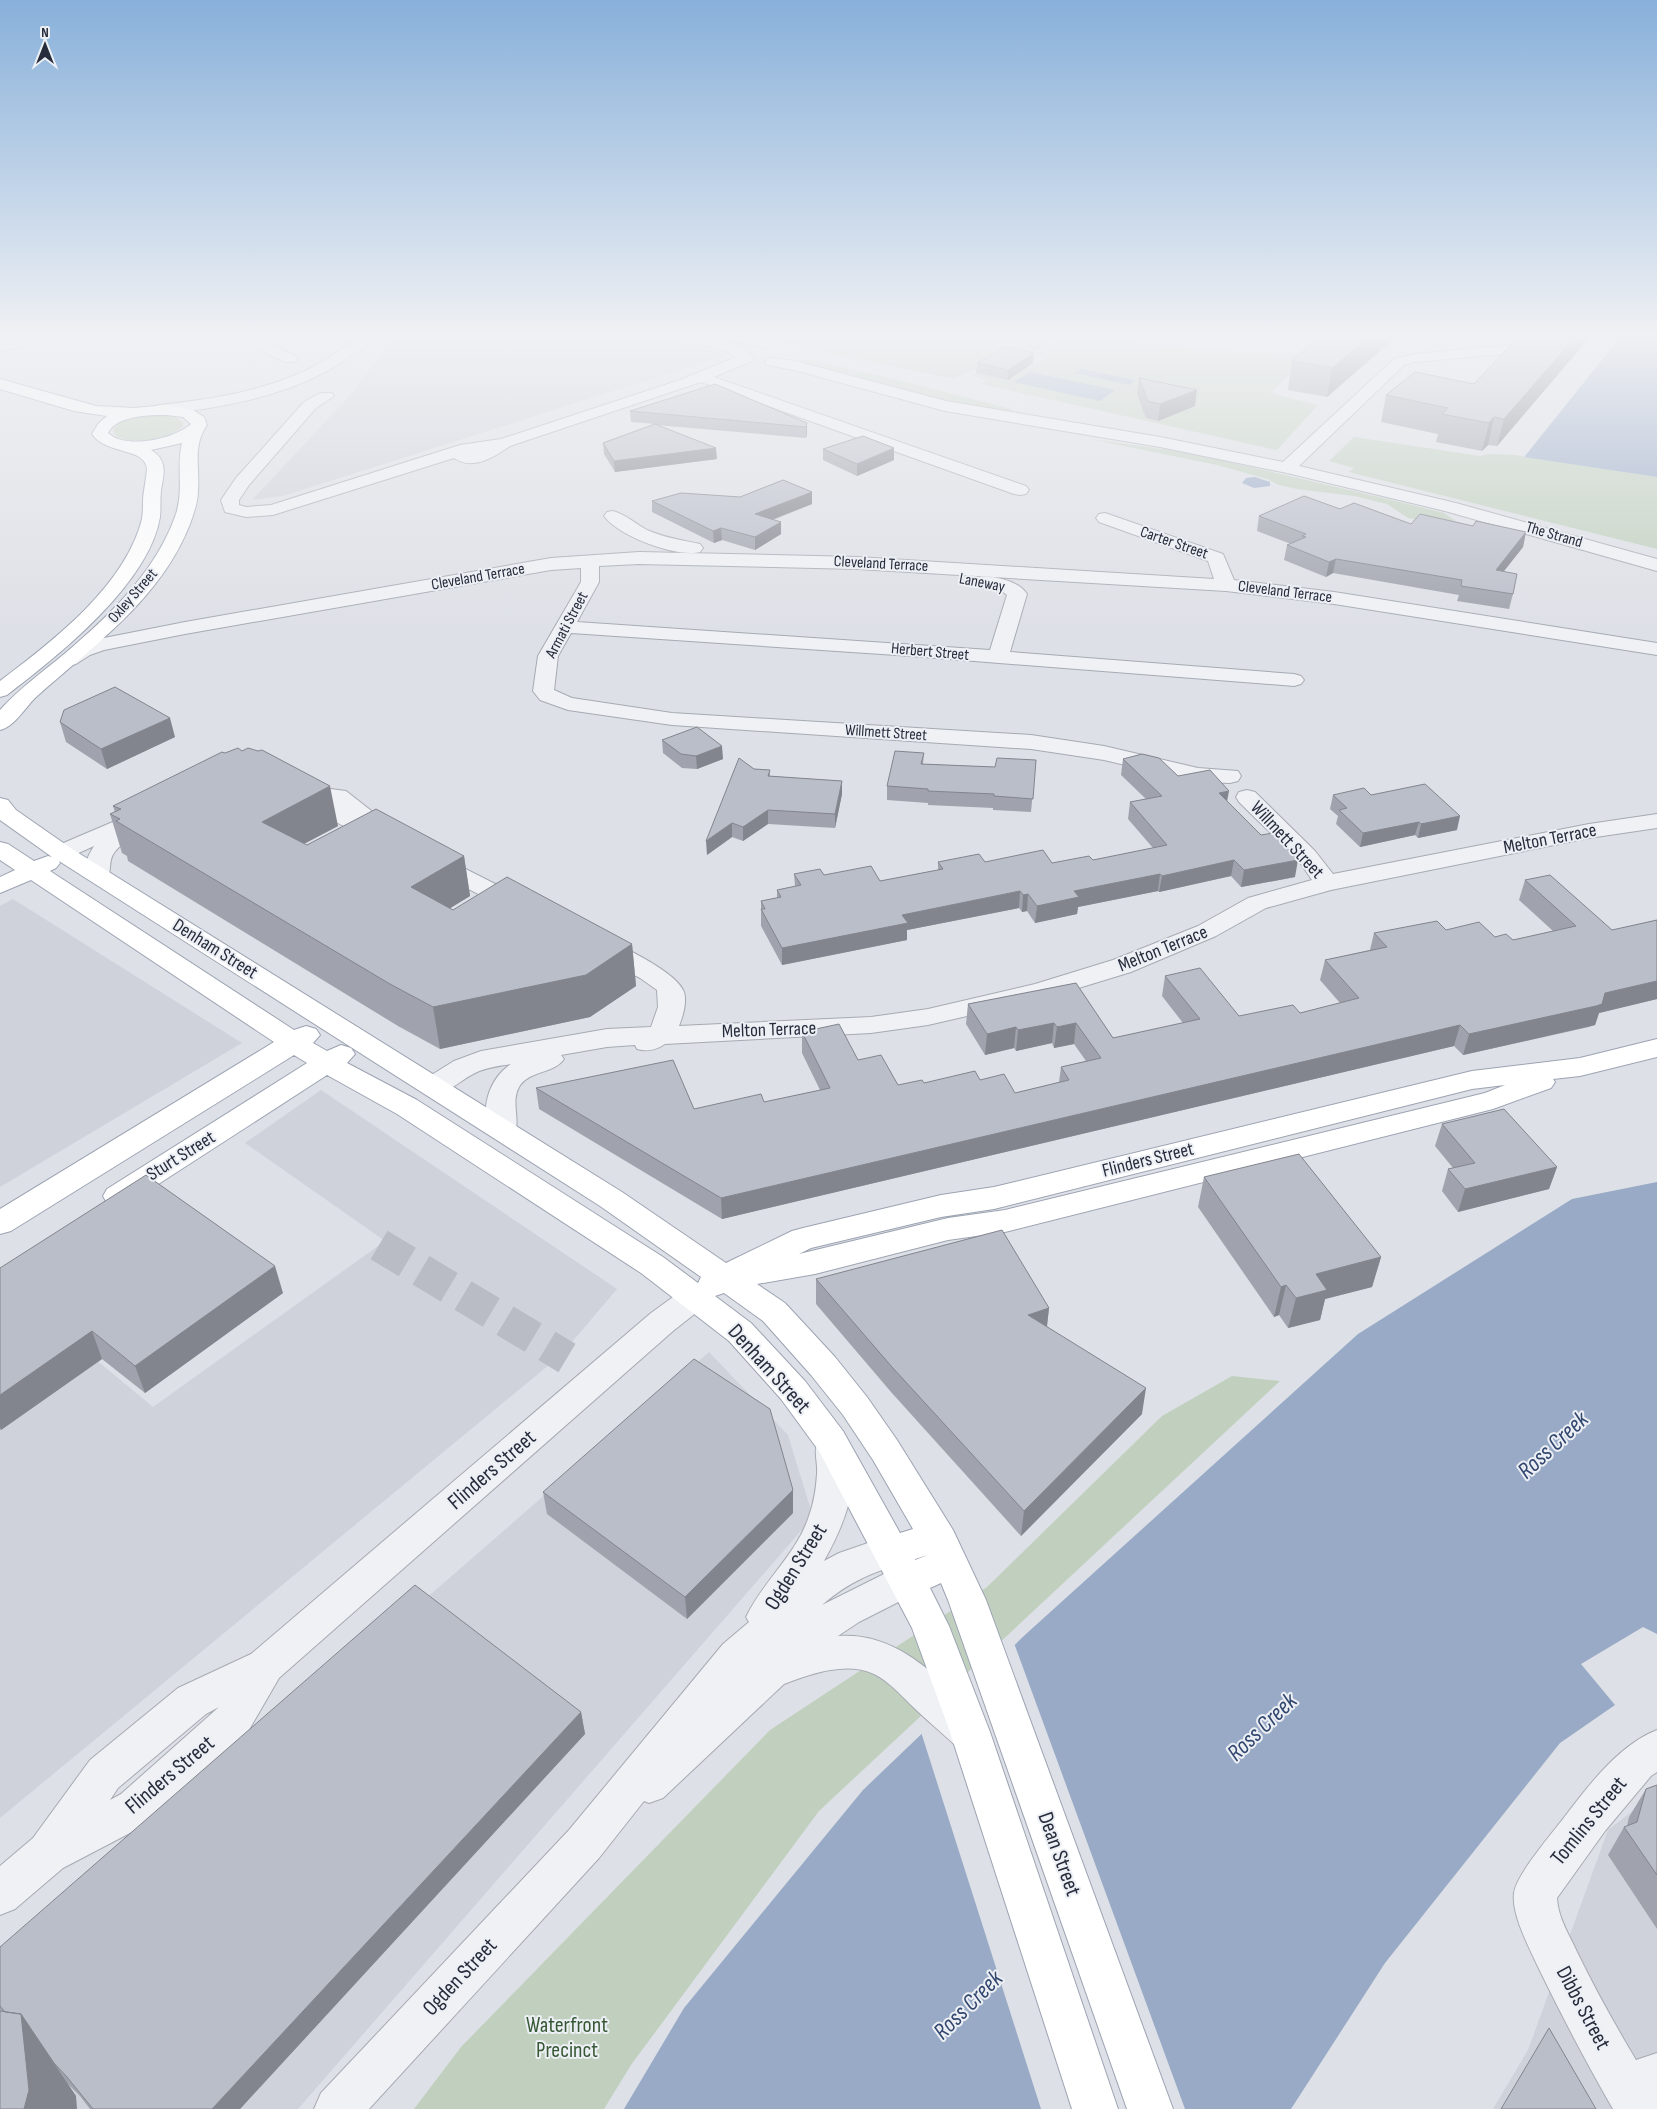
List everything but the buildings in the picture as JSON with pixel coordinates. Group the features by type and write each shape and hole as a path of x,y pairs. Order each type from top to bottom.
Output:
{"main road":[{"path":"99,435 109,442 130,446 165,443 186,435"},
{"name":"Oxley Street","path":"0,724 16,704 70,660 123,610 160,564 178,530 189,497 188,443 192,435"},
{"name":"Oxley Street","path":"0,690 30,668 86,618 120,578 139,549 151,516 157,468 151,456 130,446"},
{"name":"Denham Street","path":"0,805 8,814 67,851 98,874 611,1198 774,1312 823,1366 855,1406 944,1550 967,1600"},
{"path":"0,886 13,862 67,851"},
{"name":"Denham Street","path":"13,862 327,1064 406,1107 652,1265 749,1341 793,1390 831,1441 930,1626 970,1732"},
{"name":"Sturt Street","path":"0,1223 328,1021"},
{"name":"Sturt Street","path":"93,1212 327,1064 360,1040"},
{"name":"Flinders Street","path":"694,1297 724,1277 815,1263 948,1229 1005,1221 1034,1214 1492,1100 1580,1067 1657,1048"},
{"path":"406,1107 435,1086"},
{"path":"899,1565 944,1550"},
{"name":"Dean Street","path":"967,1600 1150,2109"},
{"path":"970,1732 1095,2109"}],"street":[{"path":"283,435 232,495 230,507 240,512 259,512 309,499 461,451 459,454 463,457 477,458 485,456 504,443 527,435"},
{"path":"866,435 1020,490"},
{"name":"The Strand","path":"1121,435 1289,466"},
{"name":"The Strand","path":"1158,435 1205,444 1450,507 1657,565"},
{"path":"1289,466 1322,435"},
{"path":"613,516 631,528 666,542 684,547 716,551 728,559"},
{"name":"Carter Street","path":"1105,518 1216,558 1226,585"},
{"name":"Cleveland Terrace","path":"70,660 83,651 99,645 185,628 551,564 632,558 910,565 1226,585 1363,602 1579,638 1657,648"},
{"name":"Armati Street","path":"543,691 548,656 590,582 592,572 588,560"},
{"name":"Laneway","path":"910,565 956,578 1004,586 1014,590 1017,596 998,658"},
{"name":"Cleveland Terrace","path":"123,610 121,621 129,628 155,630 185,628"},
{"name":"Herbert Street","path":"565,627 1294,680"},
{"name":"Cleveland Terrace","path":"1579,638 1657,656"},
{"name":"Willmett Street","path":"543,691 547,696 568,704 672,719 1031,742 1122,757 1197,775 1230,776"},
{"path":"295,790 538,916"},
{"name":"Willmett Street","path":"1247,797 1307,856 1326,883"},
{"path":"67,851 170,803"},
{"path":"98,874 98,861 104,848 144,816"},
{"name":"Melton Terrace","path":"435,1086 471,1064 563,1057 636,1046 654,1040 660,1034 871,1025 902,1022 937,1015 1040,991 1122,966 1208,931 1256,903 1326,883 1589,831 1657,821"},
{"path":"582,938 662,980 667,985 671,995 671,1009 665,1027 660,1034"},
{"path":"503,1130 500,1098 516,1061"},
{"name":"Flinders Street","path":"0,1894 48,1854 136,1808 232,1722 265,1666 662,1322 694,1297"},
{"name":"Ogden Street","path":"337,2109 584,1844 737,1656 818,1541 830,1511 835,1486 836,1463 831,1441"},
{"name":"Ogden Street","path":"737,1656 827,1578 852,1564 899,1565"},
{"name":"Ogden Street","path":"584,1844 772,1672 801,1641 899,1565"},
{"name":"Ogden Street","path":"772,1672 807,1657 847,1653 870,1655 883,1659 897,1668 970,1732"},
{"name":"Tomlins Street","path":"1535,1903 1535,1892 1540,1884 1590,1818 1637,1763 1657,1749"},
{"name":"Dibbs Street","path":"1535,1903 1545,1932 1580,2008 1640,2091"}],"shaded area":[{"path":"313,435 474,435 283,496 252,500"},
{"path":"13,899 242,1043 0,1187 0,906"},
{"path":"321,1090 617,1289 561,1355 0,1818 0,1299 13,1291 153,1407 385,1241 245,1143"},
{"path":"709,1352 788,1435 813,1517 298,2109 0,2109 0,1969"},
{"path":"1657,1792 1657,2109 1493,2109 1528,2050 1608,1830"}],"green space":[{"path":"167,435 136,441 126,440 118,436"},
{"path":"1212,435 1290,435 1277,450"},
{"path":"1354,437 1480,456 1488,454 1515,455 1657,477 1657,549 1349,472 1354,468 1329,461"},
{"path":"1090,439 1191,453 1396,501 1444,513 1464,527 1408,518 1387,504 1354,496 1297,489 1217,465"},
{"name":"Waterfront Precinct","path":"1232,1376 1280,1381 819,1811 631,2065 604,2109 414,2109 461,2047 770,1730 987,1587 1162,1416"}],"water":[{"path":"1541,435 1657,435 1657,477 1524,457"},
{"path":"1255,477 1270,482 1270,486 1254,488 1242,483 1246,478"},
{"name":"Ross Creek","path":"1657,1182 1657,1634 1643,1627 1581,1664 1615,1705 1560,1743 1385,1963 1291,2109 624,2109 684,2008 863,1790 1026,1634 1358,1334 1572,1199"}],"pier":[{"path":"1538,435 1541,435 1524,457 1522,456"},
{"path":"1014,1643 1185,2109 1041,2109 921,1732"}],"tunnel":[{"path":"379,1245 567,1358"}]}
